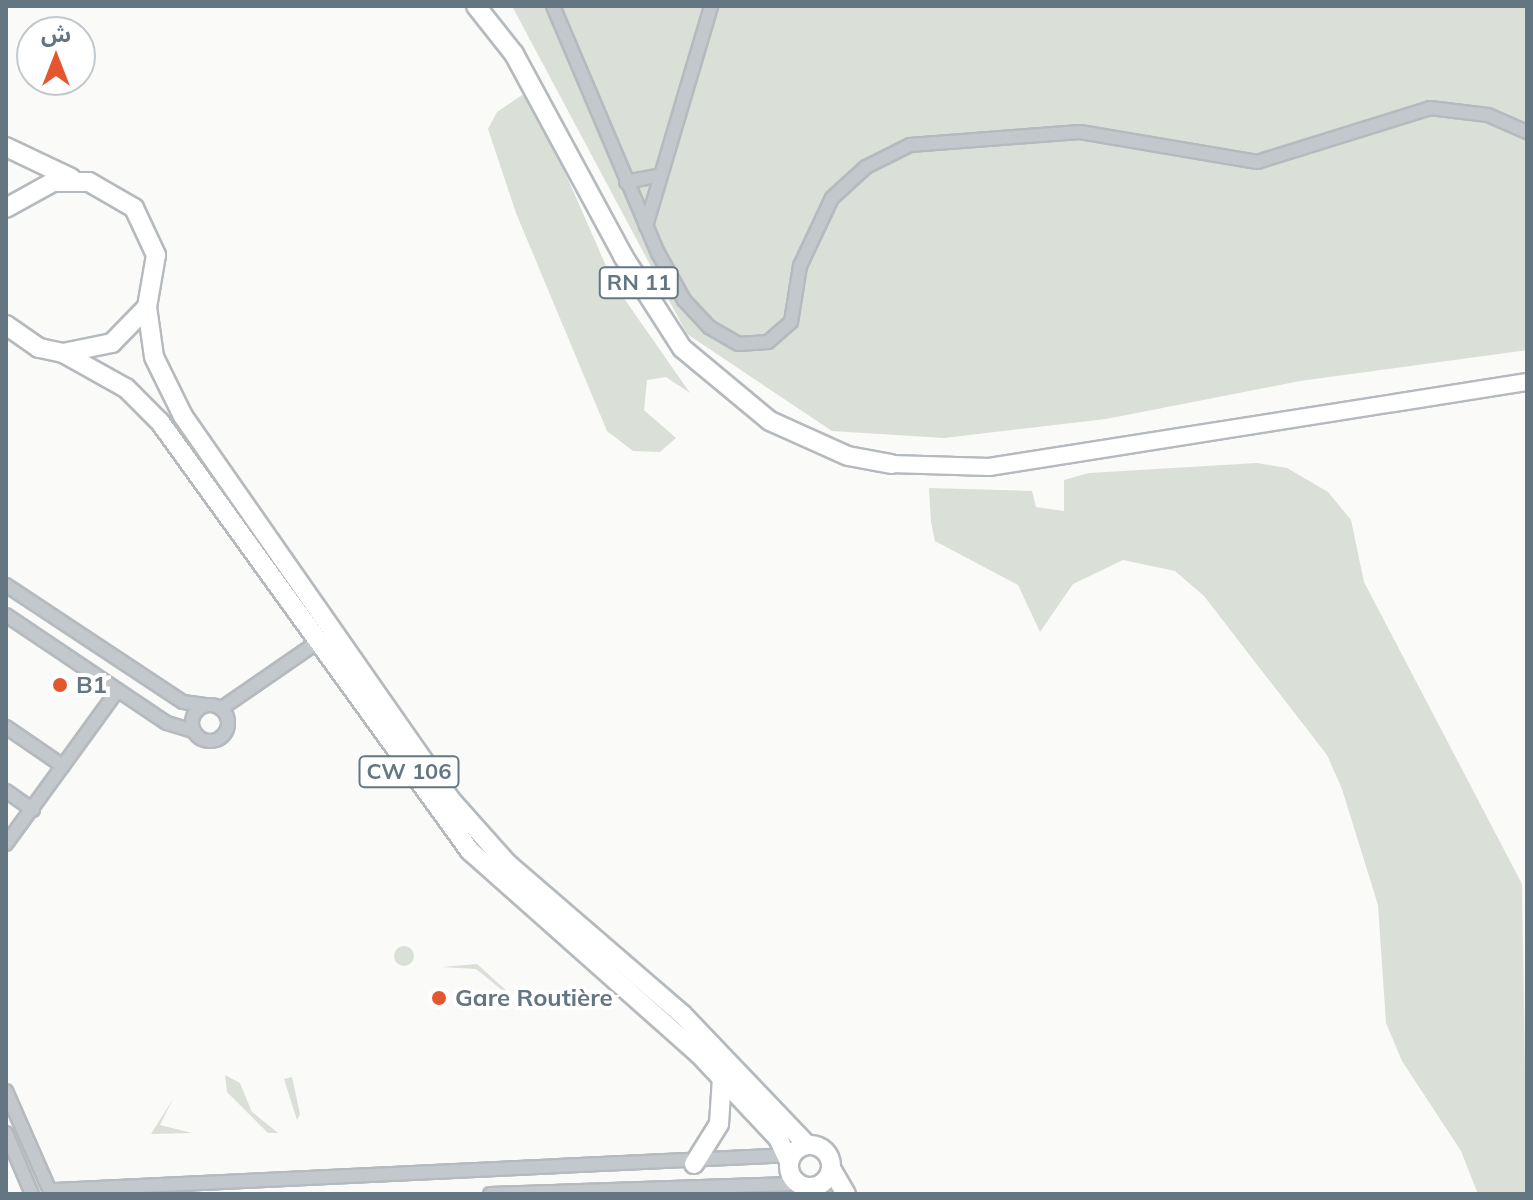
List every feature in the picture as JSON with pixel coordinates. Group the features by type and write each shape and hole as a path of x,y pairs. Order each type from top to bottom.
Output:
{"highway":[{"name":"RN 11","path":"476,6 520,63 623,256 682,348 770,421 837,452 891,464"},
{"name":"RN 11","path":"492,6 529,56 633,262 688,345 713,373 780,420 891,464"},
{"path":"6,147 78,180 114,192 149,230 156,255 147,307 112,343 63,353 10,332"},
{"path":"6,208 29,190 78,180"},
{"name":"CW 106","path":"147,307 154,357 183,416 450,799 508,864 682,1014 794,1154"},
{"name":"CW 106","path":"63,353 144,404 470,851 722,1078 794,1154"},
{"path":"694,1164 719,1124 722,1078"},
{"path":"832,1170 807,1188 794,1154 825,1150 846,1194"}],"main road":[{"name":"RN 11","path":"891,464 989,467 1527,382"}],"street":[{"path":"553,6 646,229 684,300 709,327 739,344 768,342 791,322 800,266 832,198 866,167 910,145 1080,132 1257,162 1430,108 1488,115 1527,132"},
{"path":"646,229 658,176 705,45 711,6"},
{"path":"626,182 658,176"},
{"path":"6,585 183,702 222,708 319,641"},
{"path":"6,615 118,690 208,741 224,735 228,718 222,708"},
{"path":"6,844 118,690"},
{"path":"194,731 192,718 205,705"},
{"path":"6,727 63,766"},
{"path":"6,791 33,810"},
{"path":"6,1091 55,1191"},
{"path":"6,1133 34,1194 694,1164 794,1154"},
{"path":"489,1172 490,1194 807,1188"}],"shaded area":[{"path":"512,6 1527,6 1527,350 1300,381 1106,419 944,438 832,431 687,334"},
{"path":"522,95 534,102 614,284 690,393 666,377 647,380 644,410 676,438 660,452 633,451 607,431 516,213 488,129 497,112"},
{"path":"1257,463 1287,468 1328,492 1351,520 1364,582 1522,884 1527,1194 1478,1194 1461,1151 1402,1061 1386,1023 1378,905 1342,789 1327,755 1204,596 1175,571 1123,560 1073,584 1040,632 1018,585 935,541 929,488 1032,491 1036,507 1064,511 1064,480 1089,473"},
{"path":"404,946 411,949 414,956 411,963 404,966 397,963 394,956 397,949"},
{"path":"477,964 508,995 476,969 442,967"},
{"path":"225,1075 240,1083 252,1112 278,1133 268,1133 227,1092"},
{"path":"292,1077 300,1114 297,1120 284,1079"},
{"path":"173,1099 160,1125 192,1133 151,1134"}],"place":[{"name":"B1","path":"60,685"},
{"name":"Gare Routière","path":"439,998"}]}
